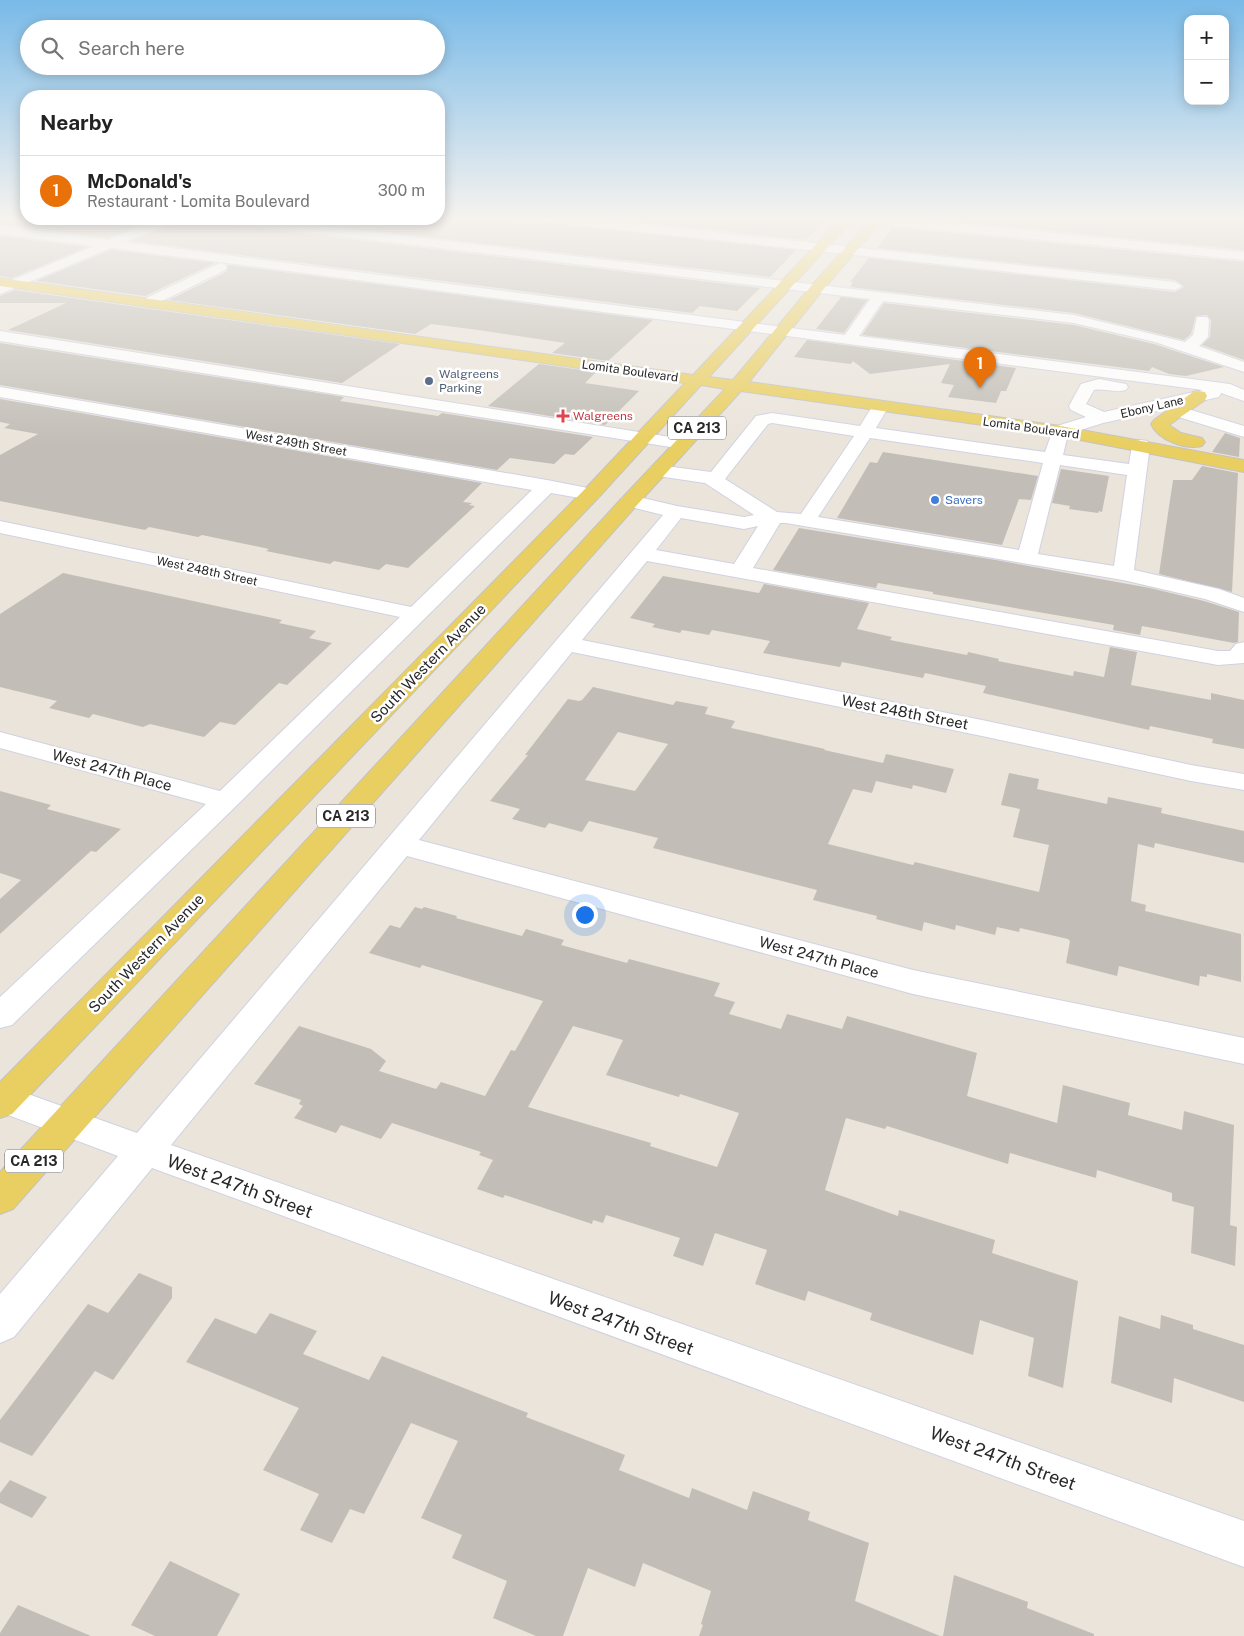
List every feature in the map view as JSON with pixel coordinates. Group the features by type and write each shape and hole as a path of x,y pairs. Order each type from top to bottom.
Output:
{"main road":[{"name":"Lomita Boulevard","path":"73,292 1060,431 1244,466"},
{"name":"South Western Avenue","path":"1,1101 591,494 780,292"},
{"name":"CA 213","path":"0,1198 630,501 737,386 813,292"},
{"path":"1198,396 1160,424 1160,428 1165,432 1244,453"}],"street":[{"path":"147,303 168,292"},
{"path":"486,292 1239,390"},
{"path":"851,292 1074,319 1146,334 1189,346 1244,367"},
{"path":"849,340 879,296"},
{"path":"1189,346 1200,337 1202,320"},
{"path":"0,336 523,418 574,422 595,430 683,444"},
{"path":"1102,418 1077,406 1088,387 1099,384 1198,396"},
{"name":"Ebony Lane","path":"1060,431 1102,418 1198,396 1239,390"},
{"name":"West 249th Street","path":"0,392 591,494"},
{"path":"806,520 881,406"},
{"path":"1178,411 1244,432"},
{"path":"658,471 710,478 718,476 762,420 772,418 1137,471"},
{"path":"1027,558 1060,431"},
{"path":"1123,574 1141,445"},
{"path":"710,478 773,518"},
{"path":"0,1016 225,801 546,486"},
{"path":"630,501 672,511 744,523 786,517 806,520 1123,574 1211,594 1244,605"},
{"path":"0,1324 398,844 642,554 673,516 672,511"},
{"path":"740,572 773,518"},
{"name":"West 248th Street","path":"0,527 415,614"},
{"path":"642,554 1218,658 1237,658 1244,649"},
{"name":"West 248th Street","path":"565,644 972,726 1191,773 1244,782"},
{"name":"West 247th Place","path":"0,740 225,801"},
{"name":"West 247th Place","path":"398,844 913,982 1244,1051"},
{"name":"West 247th Street","path":"1,1101 68,1123 1244,1544"}],"building":[{"path":"9,292 32,292 400,344 342,383 8,330 66,303 0,303 0,296"},
{"path":"118,292 153,292 145,296"},
{"path":"185,292 439,292 653,320 608,361 552,353 565,343 478,330 431,324 415,334 169,300"},
{"path":"531,292 756,292 737,311 700,306 692,313"},
{"path":"896,292 1244,292 1244,360 1202,345 1210,337 1211,320 1207,315 1196,316 1191,334 1184,340 1074,313"},
{"path":"841,297 867,300 844,333 816,329"},
{"path":"884,303 1074,325 1154,344 1224,367 1186,376 1169,374 1152,367 1149,371 862,335"},
{"path":"807,340 1016,368 1006,391 1001,391 996,403 948,397 954,385 941,383 950,364 870,374 853,361 851,364 794,357"},
{"path":"0,343 344,397 340,401 438,416 442,413 593,437 574,455 565,454 554,464 510,458 497,470 0,385"},
{"name":"Walgreens","path":"539,364 596,372 585,383 639,391 605,425 488,406"},
{"path":"0,399 482,483 463,502 472,503 469,505 475,506 408,568 386,564 379,570 334,561 330,564 202,535 198,537 149,527 145,530 0,501 0,455 38,434 4,428 10,424 0,422"},
{"path":"1225,433 1240,438 1239,457 1212,452"},
{"name":"Savers","path":"883,452 1038,476 1031,500 1019,499 1002,545 837,518 870,462 877,463"},
{"path":"1202,466 1238,473 1232,592 1159,574 1173,480 1192,480"},
{"path":"1061,469 1109,476 1102,512 1069,509 1070,506 1052,503"},
{"path":"799,528 996,560 1150,588 1204,601 1239,612 1238,642 1234,643 1142,626 1140,635 1113,630 1114,625 933,594 933,592 878,583 876,588 773,570"},
{"path":"63,573 282,620 279,623 316,631 309,638 332,643 287,685 279,683 235,725 220,722 204,737 150,724 143,727 93,714 89,718 49,708 57,701 0,687 0,614"},
{"path":"663,576 759,593 764,584 869,603 857,629 892,637 890,640 967,655 968,652 999,659 998,661 1073,676 1074,671 1104,677 1110,647 1137,652 1131,685 1211,700 1211,693 1244,700 1244,749 1212,743 1213,739 1150,726 1149,730 983,693 986,686 925,673 923,678 842,662 840,667 763,653 770,641 712,630 709,635 682,630 680,633 652,627 655,624 630,618"},
{"path":"593,687 673,705 676,701 708,707 705,714 735,721 731,728 883,763 886,754 954,769 946,793 913,785 912,789 876,781 872,793 853,789 828,844 913,865 915,862 1039,892 1049,845 1013,837 1020,809 1001,805 1009,773 1039,779 1037,789 1107,804 1108,797 1162,808 1161,813 1244,831 1244,863 1155,843 1154,848 1138,844 1131,901 1146,905 1145,911 1241,934 1241,982 1207,974 1207,977 1200,976 1199,986 1119,966 1117,976 1066,963 1070,941 1068,939 1020,928 1019,932 997,927 995,935 956,925 955,930 924,922 922,931 876,919 877,916 813,900 817,890 653,848 658,838 589,821 582,832 549,823 545,828 512,819 520,809 490,801 528,755 525,755 568,699 582,700","holes":["618,732 668,744 635,791 585,780"]},
{"path":"0,791 51,805 47,809 121,829 96,852 91,851 0,934 0,899 21,880 0,873"},
{"path":"415,907 422,909 424,907 522,936 526,929 564,940 561,945 627,963 629,959 720,983 714,996 735,1002 729,1014 781,1029 787,1014 842,1029 847,1016 977,1053 967,1096 1057,1123 1063,1085 1130,1103 1128,1115 1182,1130 1184,1111 1234,1125 1230,1225 1237,1227 1235,1266 1191,1253 1194,1207 1172,1201 1172,1193 1097,1170 1096,1178 1010,1153 1008,1164 887,1126 885,1129 846,1118 825,1190 898,1216 899,1210 995,1240 992,1253 1078,1281 1063,1388 1028,1376 1034,1338 980,1320 973,1355 870,1320 872,1313 808,1291 805,1301 755,1284 767,1250 715,1233 703,1266 673,1256 680,1238 606,1215 603,1223 593,1220 592,1224 505,1195 503,1198 477,1189 493,1160 479,1155 481,1152 392,1123 381,1139 341,1125 336,1133 294,1118 303,1106 299,1104 301,1100 254,1084 299,1026 371,1049 386,1061 379,1071 436,1089 441,1082 485,1096 511,1050 515,1051 543,1001 422,965 420,968 369,953 390,925 400,928","holes":["573,1026 623,1040 606,1075 679,1097 680,1094 739,1113 717,1167 650,1146 651,1143 528,1107"]},
{"path":"139,1273 172,1287 172,1298 113,1380 95,1371 32,1456 0,1442 0,1420 88,1304 108,1313"},
{"path":"270,1313 317,1331 303,1354 369,1380 382,1356 528,1413 526,1417 625,1455 619,1470 689,1498 692,1488 747,1510 753,1491 810,1512 808,1520 869,1543 855,1601 940,1636 699,1636 711,1591 643,1563 635,1587 588,1568 563,1636 536,1636 493,1618 507,1581 452,1558 462,1535 421,1518 458,1441 411,1423 364,1514 350,1509 332,1543 300,1530 319,1494 263,1470 299,1408 186,1362 215,1318 256,1334"},
{"path":"1161,1315 1193,1325 1193,1329 1244,1345 1244,1402 1174,1378 1172,1403 1111,1383 1119,1316 1160,1329"},
{"path":"10,1480 47,1497 32,1518 0,1503 0,1493"},
{"path":"170,1561 240,1594 217,1636 155,1636 131,1625"},
{"path":"954,1575 1028,1602 1027,1608 1094,1634 1094,1636 943,1636"},
{"path":"18,1605 91,1636 0,1636 0,1633"}],"place":[{"name":"Walgreens Parking","path":"429,381"},
{"name":"McDonald's","path":"980,388"},
{"name":"Walgreens","path":"563,416"},
{"name":"Savers","path":"935,500"}]}
